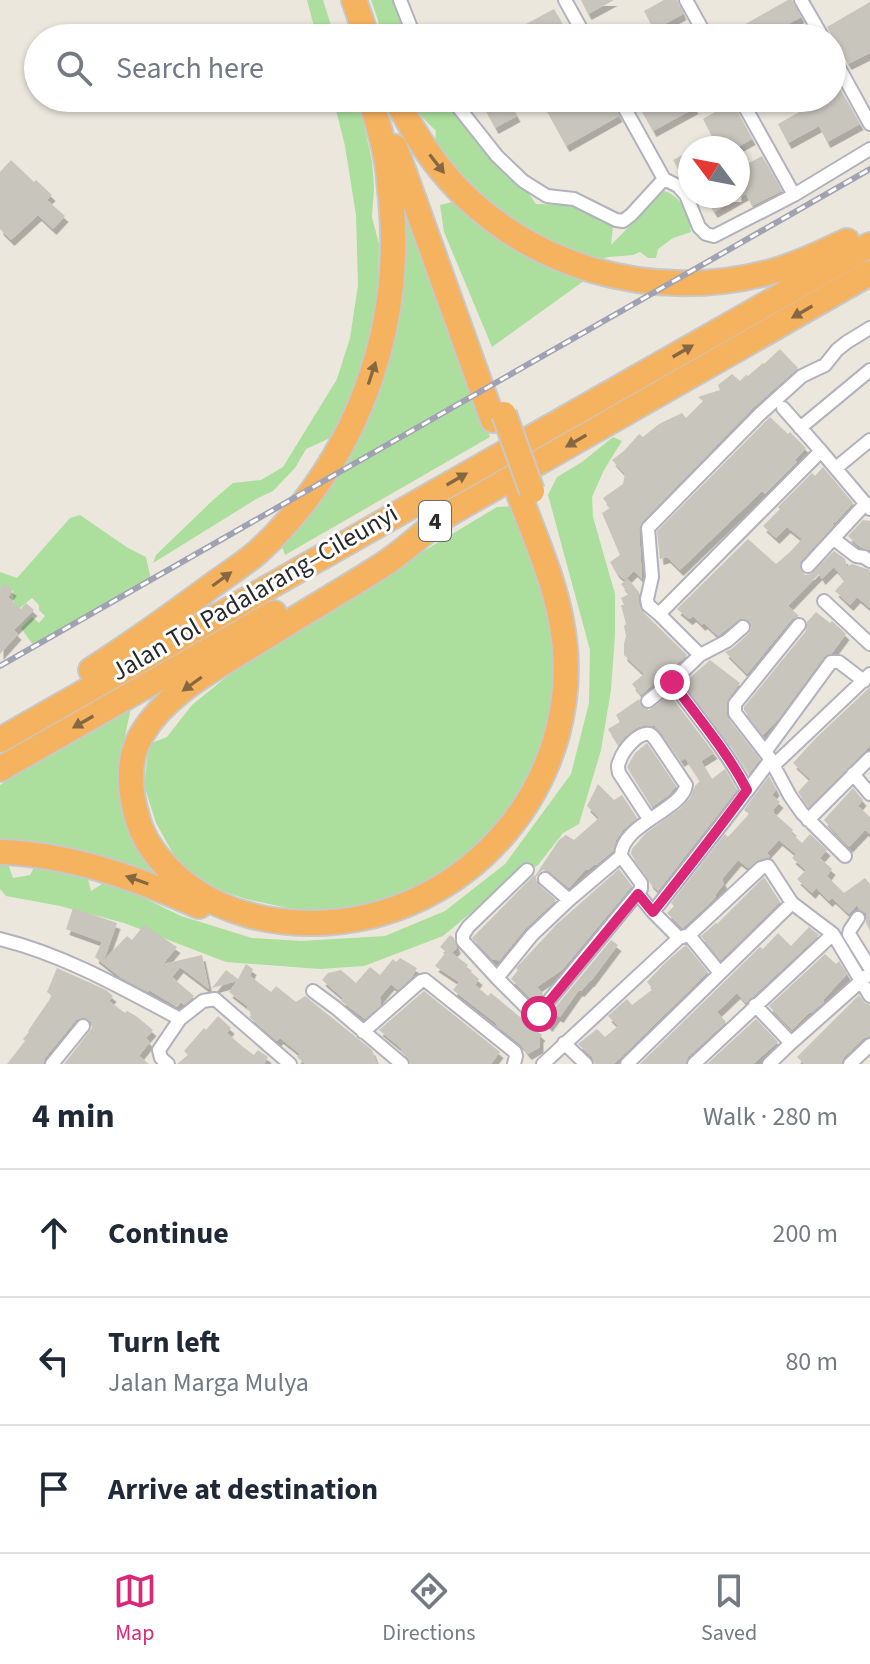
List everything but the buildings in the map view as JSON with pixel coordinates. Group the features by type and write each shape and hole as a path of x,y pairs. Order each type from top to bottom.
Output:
{"highway":[{"path":"341,0 349,24"},
{"path":"354,0 362,24"},
{"path":"0,740 58,691 125,648 258,552 296,513 340,450 365,396 378,356 392,279 393,223 387,158 374,112"},
{"path":"381,112 498,417"},
{"path":"392,112 525,492 554,590 562,621 565,655 564,702 556,742 539,783 519,817 478,860 440,887 399,906 329,923 291,923 249,915 203,897 178,879 140,828 130,778 133,753 141,735 169,700 210,671 382,566 443,517"},
{"path":"403,112 426,150 466,197 538,249 590,270 640,282 682,285 719,282 772,272 808,260 870,229"},
{"name":"Jalan Tol Padalarang–Cileunyi","path":"0,740 870,245"},
{"name":"Jalan Tol Padalarang–Cileunyi","path":"0,769 870,273"},
{"path":"0,852 41,855 140,880 208,910 277,929 308,931 342,928 386,918 435,898 459,884 496,854 541,797 561,751 567,727 573,651 568,610 553,555 525,492"}],"street":[{"path":"400,0 409,24"},
{"path":"565,0 578,24"},
{"path":"686,0 699,24"},
{"path":"801,0 815,24"},
{"path":"846,80 870,124"},
{"path":"462,112 497,156 523,181 547,196 574,199 616,220 623,221 631,215 664,179"},
{"path":"627,112 664,179 678,186 686,195 699,227 706,234 714,236 794,195 870,149"},
{"path":"748,112 794,195"},
{"path":"700,655 648,605 652,577 647,534 651,523 802,376 825,365 837,350 870,328"},
{"path":"800,428 870,370"},
{"path":"783,408 868,506 808,566"},
{"path":"836,468 870,440"},
{"path":"659,614 821,451"},
{"path":"839,543 856,556 870,561"},
{"path":"824,601 869,640"},
{"path":"799,625 735,704 735,713 770,759 790,796 808,820 845,856"},
{"path":"648,701 700,655 727,641 743,627"},
{"path":"653,912 733,811 831,662 839,662 867,677 770,759"},
{"path":"672,682 735,766 747,790"},
{"path":"527,870 468,927 463,941 535,1015 638,894 641,883 621,856 622,847 649,819 684,795 686,785 655,739 646,734 625,750 618,765 619,773 649,819"},
{"path":"808,820 870,758"},
{"path":"853,774 870,794"},
{"path":"497,978 532,935 621,856"},
{"path":"543,1064 765,866 771,868 792,903 833,934 866,975"},
{"path":"545,879 569,900"},
{"path":"638,894 653,912 684,936 720,973"},
{"path":"632,1062 792,903"},
{"path":"858,918 849,934 866,975 870,996"},
{"path":"694,1064 833,934"},
{"path":"0,939 75,965 180,1019"},
{"path":"769,1064 866,975"},
{"path":"363,1032 421,981 427,981 515,1052 514,1064"},
{"path":"313,991 402,1064"},
{"path":"165,1061 159,1050 180,1019 203,1001 215,999 290,1064"},
{"path":"755,1005 791,1043"},
{"path":"52,1064 83,1026"},
{"path":"564,1043 586,1064"},
{"path":"850,1064 870,1045"}],"green space":[{"path":"307,0 323,0 331,24 313,24"},
{"path":"371,0 395,0 405,24 379,24"},
{"path":"336,112 360,112 372,161 372,217 379,244 378,293 367,351 342,427 328,439 306,449 295,468 273,491 153,563 156,555 233,483 261,480 283,467 337,379 350,338 358,285 356,215"},
{"path":"419,112 458,112 536,204 568,205 598,214 613,227 611,245 664,191 676,197 678,208 684,208 691,232 673,238 658,249 656,258 648,258 640,252 594,261 533,235 489,202 451,169 435,142 436,131"},
{"path":"402,187 449,328 490,437 285,555 280,541 360,422"},
{"path":"456,201 588,278 492,347 444,232 440,205"},
{"path":"613,437 622,441 592,497 593,517 615,594 611,690 601,750 579,824 563,833 538,865 491,896 443,936 364,966 320,969 226,962 124,923 6,896 0,889 0,863 8,864 13,878 30,875 36,864 66,868 88,879 91,891 102,884 120,883 181,916 252,938 301,941 385,936 445,911 505,864 571,774 589,703 590,650 548,495 557,477"},
{"path":"516,506 560,644 552,732 504,824 455,867 405,897 354,912 306,912 246,899 207,886 175,857 156,823 144,785 149,744 167,737 192,705 230,674 354,593 497,507"},
{"path":"80,515 146,557 151,580 33,645 21,628 32,617 39,623 45,616 32,598 20,608 14,603 13,590 4,584 0,589 0,572 17,578 70,518"},
{"path":"131,708 120,778 125,818 147,857 165,877 70,851 0,841 0,785"}],"railway":[{"path":"0,666 870,169"}],"route":[{"path":"539,1014 638,894 653,912 747,790 735,766 672,682"}]}
